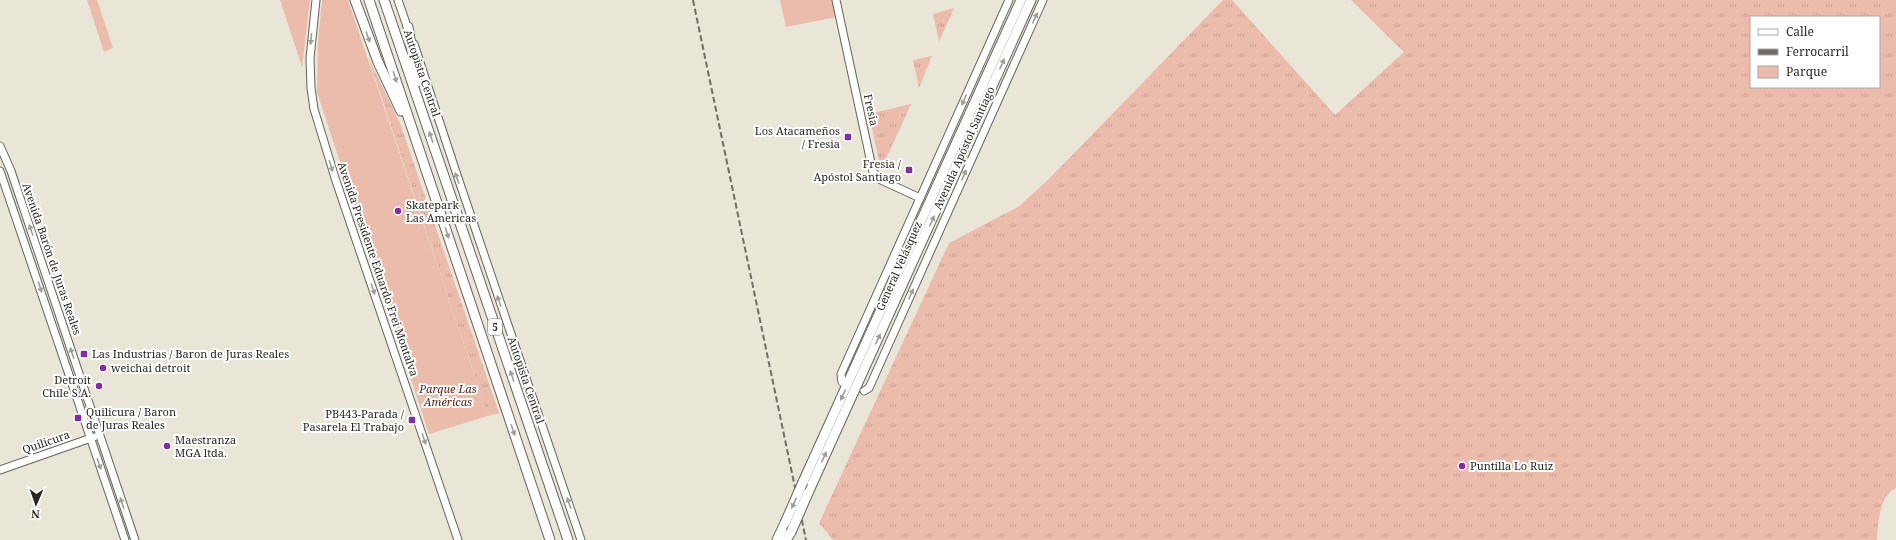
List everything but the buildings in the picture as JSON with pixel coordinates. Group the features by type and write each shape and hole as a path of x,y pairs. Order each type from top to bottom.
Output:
{"highway":[{"path":"355,0 378,62 417,143"},
{"name":"5","path":"369,0 550,540"},
{"name":"Autopista Central","path":"384,0 568,540"},
{"name":"General Velásquez","path":"777,540 1021,0"},
{"name":"General Velásquez","path":"786,540 1031,0"},
{"path":"408,27 424,117"}],"street":[{"name":"Avenida Presidente Eduardo Frei Montalva","path":"316,0 310,58 311,88 314,109 336,181 458,540"},
{"path":"398,0 581,540"},
{"name":"Fresia","path":"836,0 873,172 881,180 920,198"},
{"name":"Avenida Apóstol Santiago","path":"842,382 841,374 1009,0"},
{"name":"Avenida Apóstol Santiago","path":"864,391 869,388 1043,0"},
{"name":"Avenida Barón de Juras Reales","path":"0,146 11,172 135,540"},
{"name":"Avenida Barón de Juras Reales","path":"0,171 125,540"},
{"name":"Quilicura","path":"0,470 100,435"}],"green space":[{"path":"87,0 97,0 113,48 104,52"},
{"path":"280,0 310,0 302,67"},
{"name":"Parque Las Américas","path":"322,0 348,0 488,416 429,434 317,92 318,41"},
{"path":"780,0 834,0 837,17 786,27"},
{"path":"1223,0 1232,0 1335,115 1404,52 1351,0 1896,0 1896,488 1886,497 1880,511 1877,540 833,540 819,523 949,243 1018,207 1049,179"},
{"path":"954,8 939,42 933,14"},
{"path":"932,56 919,88 913,60"},
{"path":"368,57 400,123 499,413 488,416"},
{"path":"911,104 881,170 869,114"}],"railway":[{"path":"693,0 806,540"}],"place":[{"name":"Los Atacameños / Fresia","path":"848,137"},
{"name":"Fresia / Apóstol Santiago","path":"909,170"},
{"name":"Skatepark Las Americas","path":"398,211"},
{"name":"Las Industrias / Baron de Juras Reales","path":"84,354"},
{"name":"weichai detroit","path":"103,368"},
{"name":"Detroit Chile S.A.","path":"99,386"},
{"name":"Quilicura / Baron de Juras Reales","path":"78,418"},
{"name":"PB443-Parada / Pasarela El Trabajo","path":"412,420"},
{"name":"Maestranza MGA ltda.","path":"167,446"},
{"name":"Puntilla Lo Ruiz","path":"1462,466"}]}
